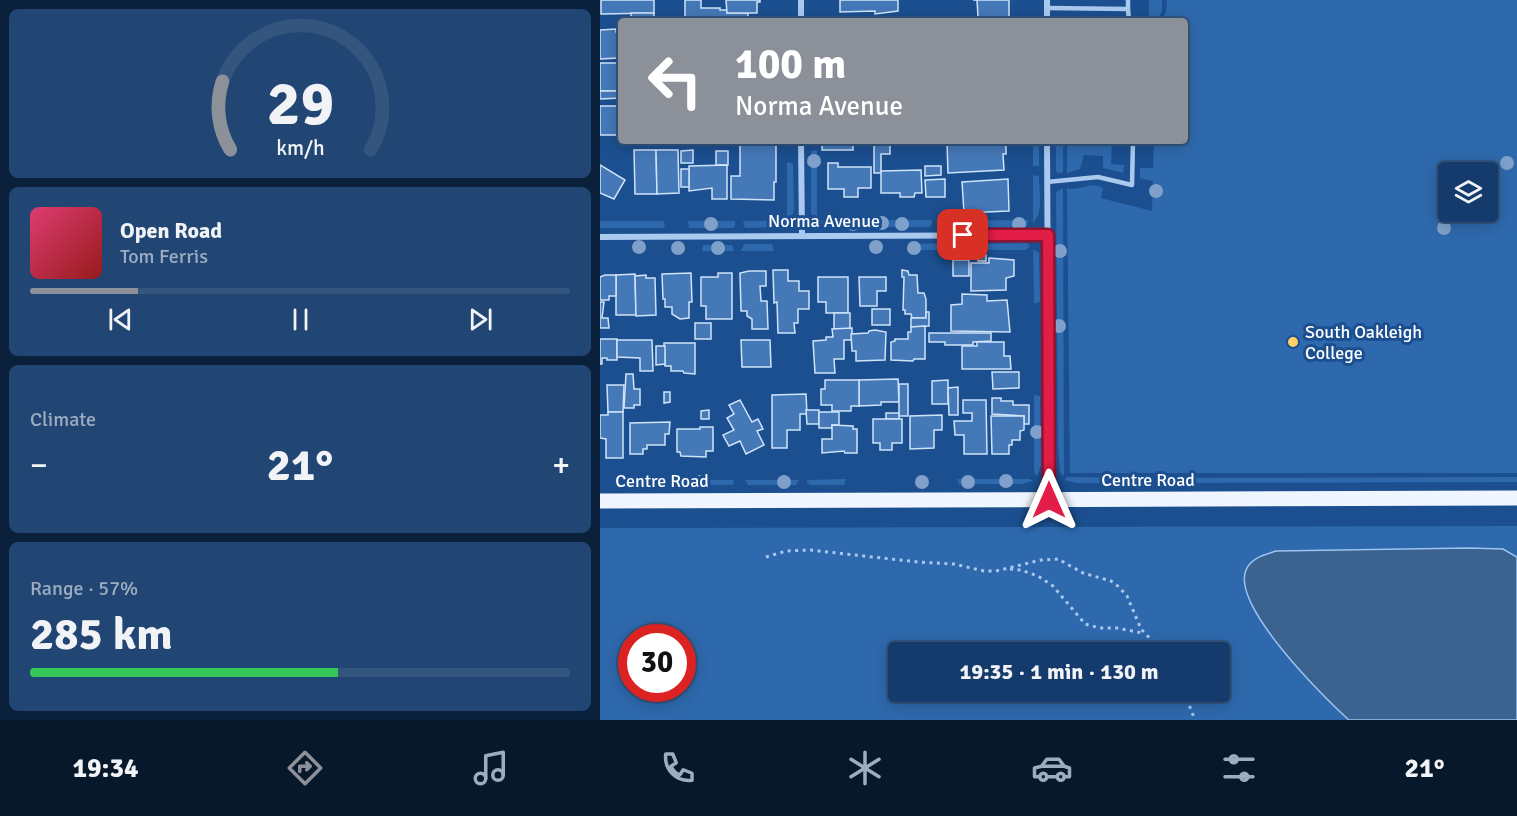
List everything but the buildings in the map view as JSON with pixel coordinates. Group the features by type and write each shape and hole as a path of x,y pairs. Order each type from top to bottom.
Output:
{"main road":[{"name":"Centre Road","path":"600,501 1517,498"}],"street":[{"path":"801,0 801,18"},
{"path":"1047,0 1047,18"},
{"path":"801,144 802,236"},
{"path":"1047,144 1049,500"},
{"name":"Norma Avenue","path":"600,237 1048,235"}],"lane":[{"path":"1128,0 1129,18"},
{"path":"1047,8 1128,9"},
{"path":"1047,183 1098,177 1132,185 1133,144"}],"path":[{"path":"766,557 810,550 954,564 984,571 1058,559 1083,573 1111,581 1119,587 1127,596 1143,633 1152,642"},
{"path":"1005,569 1029,573 1053,586 1086,624 1093,627 1117,628 1143,633"},
{"path":"1188,702 1195,720"}],"shaded area":[{"path":"1149,0 1162,0 1162,11 1159,18 1149,18"},
{"name":"South Oakleigh College","path":"1167,0 1517,0 1517,473 1070,473 1067,188 1099,186 1103,188 1101,198 1152,211 1153,181 1140,178 1140,168 1153,168 1154,144 1188,144 1188,18 1163,18 1166,12"},
{"path":"1067,16 1116,18 1067,18"},
{"path":"1033,144 1039,144 1039,166 1033,166"},
{"path":"1056,144 1063,144 1063,172 1056,171"},
{"path":"1067,144 1112,144 1111,164 1124,165 1123,173 1103,168 1103,156 1084,155 1080,169 1067,173"},
{"path":"817,150 817,217 811,214 811,151"},
{"path":"787,162 793,164 794,208 793,214 787,217"},
{"path":"1033,175 1039,176 1040,201 1039,213 1033,223"},
{"path":"1063,188 1064,476 1060,473 1058,446 1056,192"},
{"path":"822,220 874,220 874,227 831,227 816,223"},
{"path":"882,220 932,220 932,224 929,227 882,227"},
{"path":"1028,220 1027,226 1022,227 945,227 944,221"},
{"path":"600,221 664,221 665,226 663,228 600,228"},
{"path":"688,221 735,221 735,226 733,228 689,228"},
{"path":"743,221 787,222 781,227 745,228"},
{"path":"952,243 955,250 907,250 909,244"},
{"path":"1027,243 1030,246 1026,250 968,250 970,244"},
{"path":"744,244 772,244 774,251 741,251"},
{"path":"703,245 732,245 734,251 702,251"},
{"path":"1033,249 1039,253 1040,301 1038,303 1034,303"},
{"path":"1034,395 1040,396 1041,465 1038,475 1035,475 1034,470"},
{"path":"1067,477 1147,478 1147,483 1076,483 1065,480"},
{"path":"1517,477 1517,482 1176,483 1176,478"},
{"path":"846,479 844,485 810,485 807,483 807,480"},
{"path":"957,479 1030,479 1033,481 1022,484 959,484"},
{"path":"680,480 734,480 733,485 683,485"},
{"path":"745,480 799,480 796,485 748,485"},
{"path":"1517,526 1517,720 600,720 600,528"},
{"path":"1503,549 1517,557 1517,720 1349,720 1282,650 1252,605 1245,586 1248,566 1258,558 1276,551"}],"place":[{"name":"South Oakleigh College","path":"1293,342"}],"route":[{"path":"963,235 1048,235 1049,500"}]}
